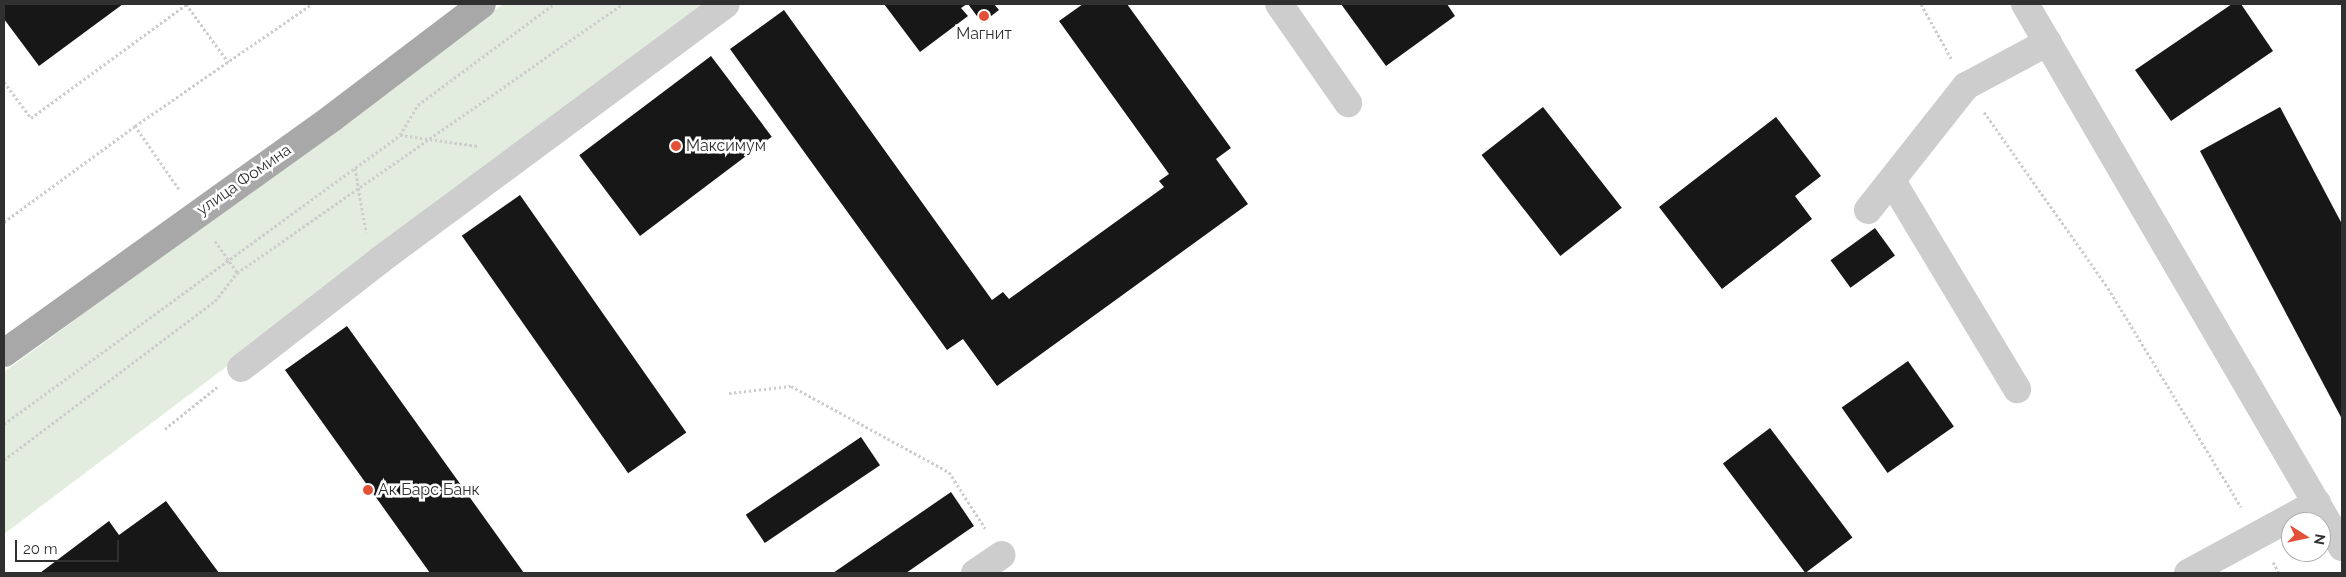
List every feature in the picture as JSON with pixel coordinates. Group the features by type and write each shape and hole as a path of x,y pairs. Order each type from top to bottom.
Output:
{"main road":[{"name":"улица Фомина","path":"4,353 332,118 482,4"}],"street":[{"path":"241,368 380,260 726,4"},
{"path":"1279,4 1348,103"},
{"path":"2025,4 2328,512"},
{"path":"1868,210 1966,86 2048,42"},
{"path":"1892,180 2017,389"},
{"path":"2331,519 2342,547"},
{"path":"2188,573 2258,534 2281,528"},
{"path":"975,573 1002,554"}],"path":[{"path":"4,82 31,118 187,4 228,62"},
{"path":"4,424 400,136 418,105 554,4"},
{"path":"1922,4 1966,86 2108,288 2258,534 2279,573"},
{"path":"4,222 135,126"},
{"path":"400,136 528,151"},
{"path":"355,168 368,240 380,260"},
{"path":"4,460 216,302 237,273"},
{"path":"729,393 791,386 949,472 1002,554"},
{"path":"165,429 200,401"}],"green space":[{"path":"503,4 709,4 4,534 4,372"}],"building":[{"path":"4,4 123,4 39,66 4,19"},
{"path":"884,4 967,4 961,8 968,16 920,52"},
{"name":"Магнит","path":"968,4 994,4 999,10 982,23"},
{"path":"1083,4 1127,4 1231,148 1216,159 1248,204 997,386 963,339 947,350 730,49 784,10 992,300 1003,292 1009,299 1164,187 1159,181 1169,174 1059,21"},
{"path":"1341,4 1447,4 1455,16 1386,66"},
{"path":"2232,4 2241,4 2273,51 2171,121 2135,70"},
{"name":"Максимум","path":"711,56 772,137 640,236 579,155"},
{"path":"1543,107 1622,208 1560,256 1482,155"},
{"path":"2280,107 2342,224 2342,419 2200,151"},
{"path":"1776,117 1821,176 1795,196 1812,219 1722,289 1659,207"},
{"path":"520,195 686,433 628,473 462,236"},
{"path":"1875,228 1895,256 1850,288 1831,260"},
{"path":"347,326 524,573 430,573 285,370"},
{"path":"1908,361 1954,427 1888,473 1842,407"},
{"path":"1770,428 1852,537 1805,573 1723,464"},
{"path":"861,437 880,465 765,543 746,515"},
{"path":"951,492 974,526 906,573 833,573"},
{"path":"166,501 219,573 40,573 109,521 119,535"}],"place":[{"name":"Магнит","path":"984,16"},
{"name":"Максимум","path":"676,146"},
{"name":"Ак Барс Банк","path":"368,490"}]}
